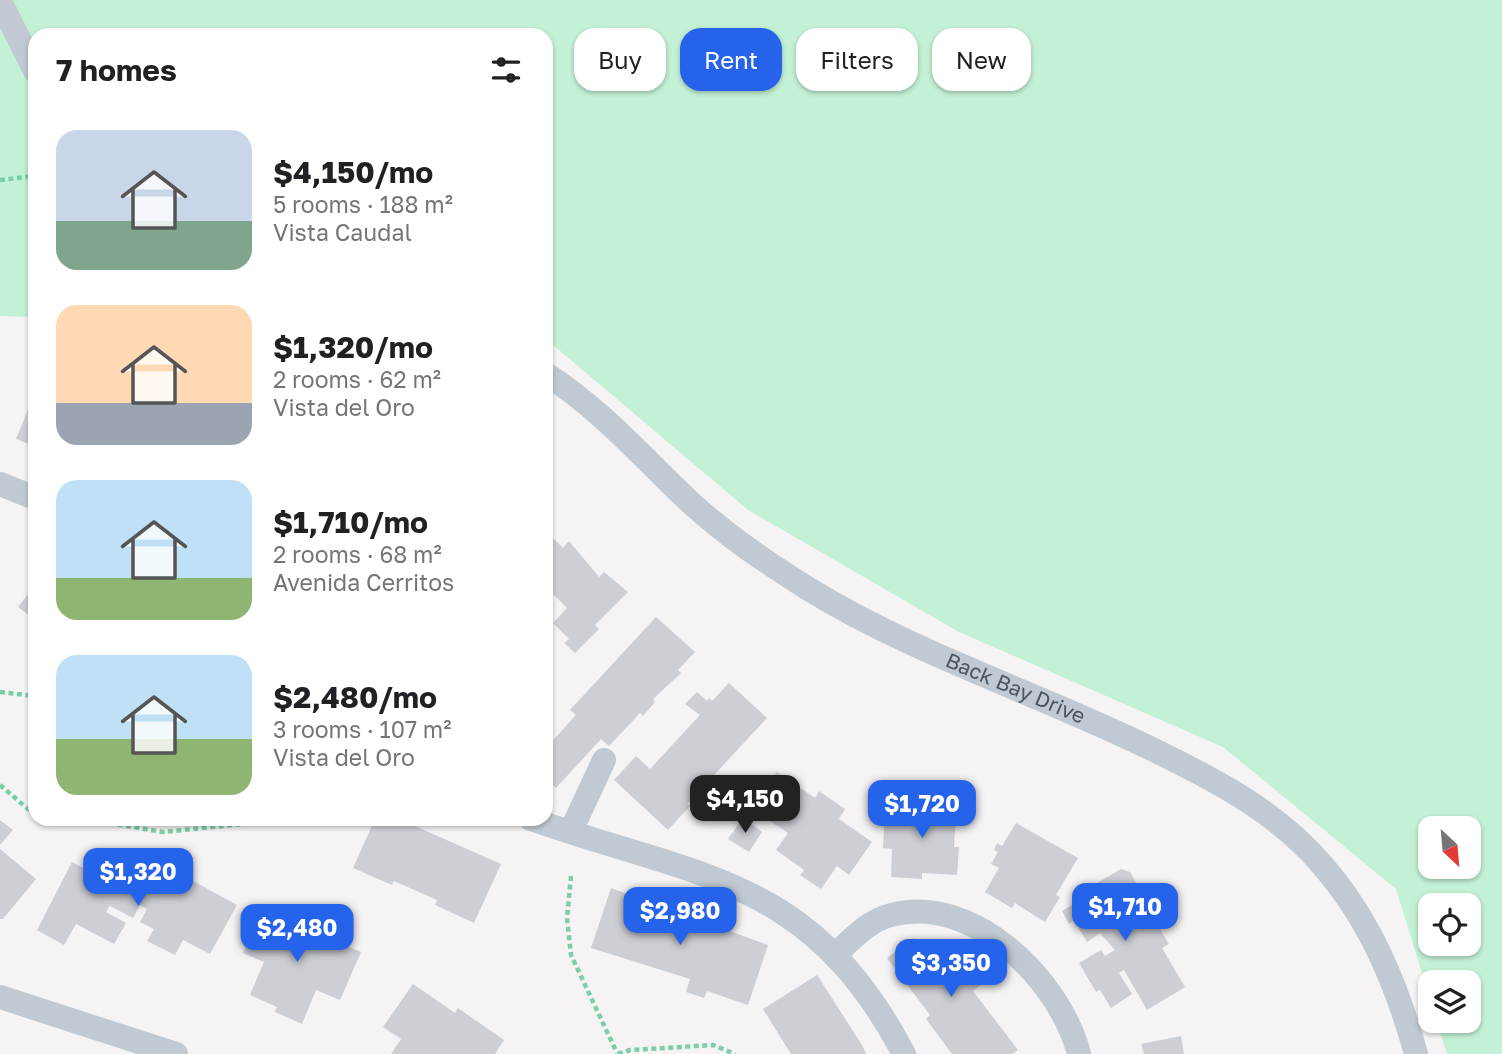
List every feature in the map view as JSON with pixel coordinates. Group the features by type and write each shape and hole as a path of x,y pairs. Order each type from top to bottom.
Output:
{"street":[{"path":"0,1 28,57"},
{"name":"Back Bay Drive","path":"553,379 619,429 721,529 813,592 875,626 1149,747 1234,791 1262,810 1322,865 1359,914 1381,952 1416,1054"},
{"path":"0,484 28,495"},
{"path":"570,831 604,760"},
{"path":"553,826 710,874 745,889 797,922 835,955 882,1013 904,1054"},
{"path":"835,955 868,925 888,915 915,911 937,914 976,928 1011,950 1033,971 1058,1003 1079,1054"},
{"path":"0,997 176,1054"}],"path":[{"path":"0,180 28,177"},
{"path":"0,692 28,695"},
{"path":"0,785 28,809"},
{"path":"127,826 163,832 229,826"},
{"path":"571,876 567,918 571,955 617,1054 682,1045 713,1045 734,1054"}],"green space":[{"path":"0,0 1502,0 1502,1054 1447,1054 1440,1033 1481,1033 1481,970 1421,970 1396,889 1223,747 959,632 748,510 553,345 553,28 28,28 28,317 0,316"}],"building":[{"path":"28,409 28,444 16,439"},
{"path":"553,538 563,548 569,541 599,577 604,572 628,592 595,625 599,629 575,653 564,643 569,639 553,623 567,608 553,594"},
{"path":"28,594 28,615 18,607"},
{"path":"656,617 695,652 678,670 681,673 653,699 655,702 643,716 640,713 609,746 601,739 556,788 553,785 553,740 576,715 570,710"},
{"path":"729,683 767,718 687,804 690,806 668,830 614,780 636,756 650,769 700,715 685,704 697,692 707,701 709,698 712,701"},
{"path":"777,772 815,798 819,791 845,809 839,819 872,842 849,875 837,866 821,889 800,875 804,870 776,850 788,833 752,809"},
{"path":"926,800 957,800 954,847 959,847 957,875 922,873 922,879 891,877 892,849 883,848 885,809 926,811"},
{"path":"743,818 762,832 749,852 728,839"},
{"path":"0,820 13,830 0,845"},
{"path":"1016,823 1078,858 1056,895 1060,897 1045,922 1015,903 1012,908 985,892 999,868 991,864 998,852 994,850 997,843 1002,846"},
{"path":"372,826 415,826 501,864 474,923 435,905 437,900 394,881 392,885 353,868"},
{"path":"0,849 36,879 3,919 0,919"},
{"path":"131,859 179,885 184,876 237,905 210,954 183,940 175,955 147,941 154,929 140,922 147,909 140,905 133,918 110,906 106,912 126,923 114,944 76,924 64,945 37,930 72,862 116,886"},
{"path":"1121,869 1130,872 1148,903 1145,904 1169,944 1162,948 1185,987 1147,1010 1124,970 1119,973 1132,994 1111,1008 1100,990 1096,992 1079,963 1101,950 1105,956 1115,950 1100,933 1087,942 1074,920 1069,924 1062,911 1089,895 1091,899 1100,894 1095,884"},
{"path":"611,888 768,945 748,1005 707,991 704,998 686,992 690,979 591,948"},
{"path":"264,905 316,927 314,932 361,952 340,1000 316,990 302,1024 275,1012 277,1007 250,995 264,962 243,953"},
{"path":"914,938 928,956 949,940 982,984 973,991 1018,1050 1012,1054 952,1054 926,1019 930,1015 887,958"},
{"path":"817,975 866,1054 791,1054 763,1009"},
{"path":"413,984 455,1013 458,1008 504,1040 495,1054 391,1054 401,1039 383,1027"},
{"path":"1181,1036 1184,1054 1144,1054 1141,1044"}]}
